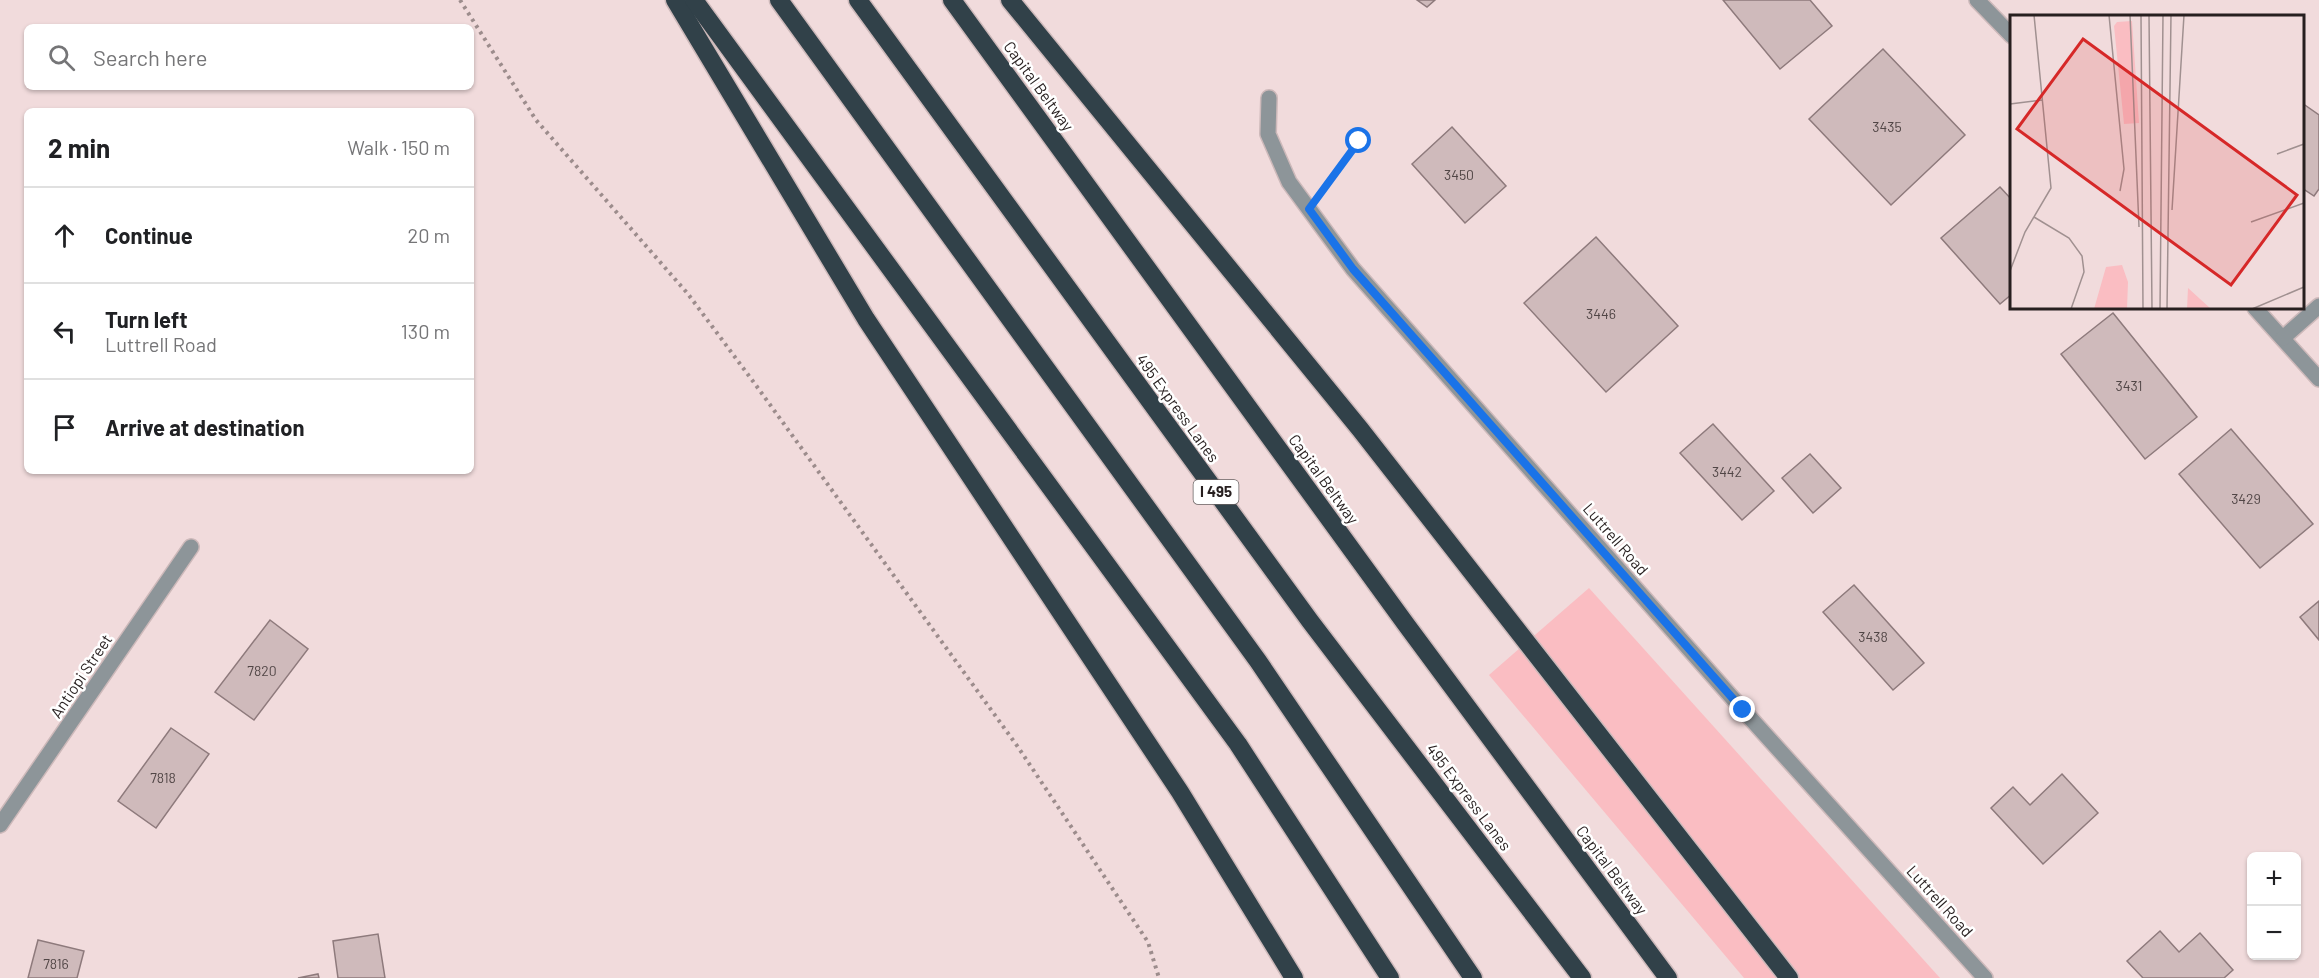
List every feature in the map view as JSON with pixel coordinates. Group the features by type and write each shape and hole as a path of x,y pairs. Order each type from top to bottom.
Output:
{"highway":[{"path":"675,0 866,319 1180,792 1294,978"},
{"path":"694,0 1238,744 1390,978"},
{"path":"779,0 1258,661 1473,978"},
{"name":"495 Express Lanes","path":"858,0 1303,612 1582,978"},
{"name":"Capital Beltway","path":"952,0 1377,585 1668,978"},
{"path":"1010,0 1360,429 1789,978"}],"street":[{"path":"1977,0 2010,34"},
{"name":"Luttrell Road","path":"1269,98 1268,134 1289,182 1353,269 1743,710 1985,978"},
{"path":"2283,338 2319,306"},
{"path":"2256,309 2319,379"},
{"name":"Antiopi Street","path":"0,825 191,547"}],"path":[{"path":"460,0 536,120 688,294 1018,747 1148,942 1159,978"},
{"path":"1309,209 1359,141"}],"shaded area":[{"path":"1589,588 1940,978 1744,978 1489,675"}],"building":[{"path":"1417,0 1435,0 1427,7"},
{"path":"1723,0 1810,0 1832,26 1780,69"},
{"path":"1883,49 1965,135 1891,205 1809,119"},
{"path":"2304,104 2319,115 2319,189 2314,196 2304,189"},
{"path":"1452,127 1506,186 1465,223 1412,164"},
{"path":"2000,187 2010,198 2010,296 2000,304 1941,238"},
{"path":"1596,237 1678,326 1606,392 1524,303"},
{"path":"2113,313 2197,417 2145,459 2061,354"},
{"path":"1713,424 1774,491 1742,520 1680,453"},
{"path":"2231,429 2313,524 2260,568 2179,474"},
{"path":"1810,454 1841,488 1813,513 1782,478"},
{"path":"1854,585 1924,663 1893,690 1823,612"},
{"path":"2319,601 2319,640 2300,617"},
{"path":"270,620 308,649 254,720 215,692"},
{"path":"171,728 209,754 156,828 118,801"},
{"path":"2062,774 2098,813 2043,864 1991,808 2013,787 2030,805"},
{"path":"2160,931 2179,952 2200,933 2233,970 2224,978 2143,978 2127,961"},
{"path":"378,934 385,978 338,978 333,941"},
{"path":"38,940 84,951 77,978 28,978"},
{"path":"318,974 319,978 298,978"}],"route":[{"path":"1359,141 1309,209 1353,269 1743,710"}]}
